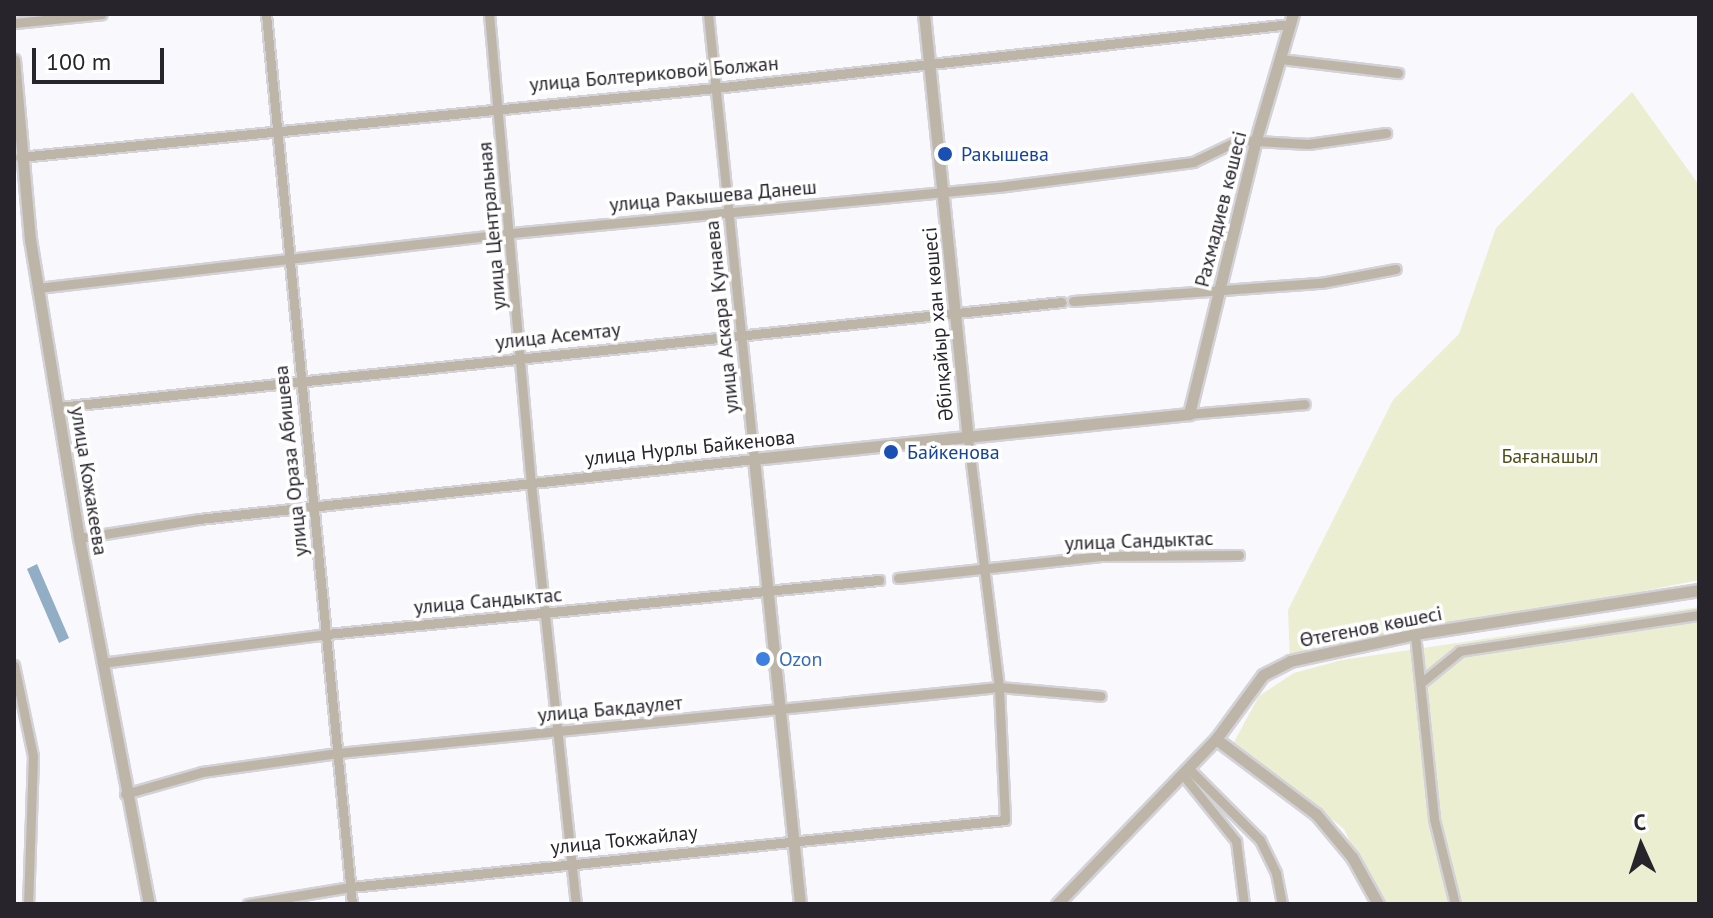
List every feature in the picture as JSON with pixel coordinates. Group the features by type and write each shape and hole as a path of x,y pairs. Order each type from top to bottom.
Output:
{"street":[{"path":"14,23 102,14"},
{"name":"улица Ораза Абишева","path":"266,14 352,904"},
{"name":"улица Центральная","path":"489,14 501,107 531,484 576,904"},
{"name":"улица Аскара Кунаева","path":"708,14 800,904"},
{"name":"Әбілқайыр хан көшесі","path":"924,14 968,438 999,687 1005,820"},
{"name":"улица Болтериковой Болжан","path":"20,157 715,88 1292,19"},
{"name":"Рахмадиев көшесі","path":"1189,414 1255,143 1292,19"},
{"path":"1281,59 1398,73"},
{"name":"улица Кожакеева","path":"14,60 20,157 38,288 125,794 149,904"},
{"name":"улица Ракышева Данеш","path":"38,288 511,233 944,193 1193,162 1209,158 1227,142 1308,144 1386,133"},
{"name":"улица Асемтау","path":"58,407 300,378 955,312 1220,286 1321,283 1396,269"},
{"name":"улица Нурлы Байкенова","path":"79,538 313,506 1305,404"},
{"name":"улица Сандыктас","path":"898,578 1099,556 1239,555"},
{"name":"улица Сандыктас","path":"102,663 327,634 879,580"},
{"name":"Өтегенов көшесі","path":"1057,904 1216,739 1263,675 1333,649 1699,590"},
{"path":"1422,682 1443,660 1460,651 1699,615"},
{"path":"1415,634 1434,819 1455,904"},
{"path":"14,665 33,756 28,904"},
{"name":"улица Бакдаулет","path":"125,794 202,772 338,753 782,712 999,687 1101,696"},
{"path":"1216,739 1316,814 1352,857 1378,904"},
{"path":"1186,772 1236,841 1244,904"},
{"path":"1186,772 1260,840 1276,873 1282,904"},
{"name":"улица Токжайлау","path":"248,904 351,887 1005,820"}],"green space":[{"name":"Бағанашыл","path":"1632,92 1699,185 1699,580 1290,661 1288,610 1393,400 1459,334 1496,228"},
{"path":"1699,607 1699,904 1379,904 1344,829 1234,742 1259,696 1294,673 1342,660"}],"water":[{"path":"37,564 69,638 59,643 27,569"}],"place":[{"name":"Ракышева","path":"945,154"},
{"name":"Байкенова","path":"891,452"},
{"name":"Ozon","path":"763,659"}]}
